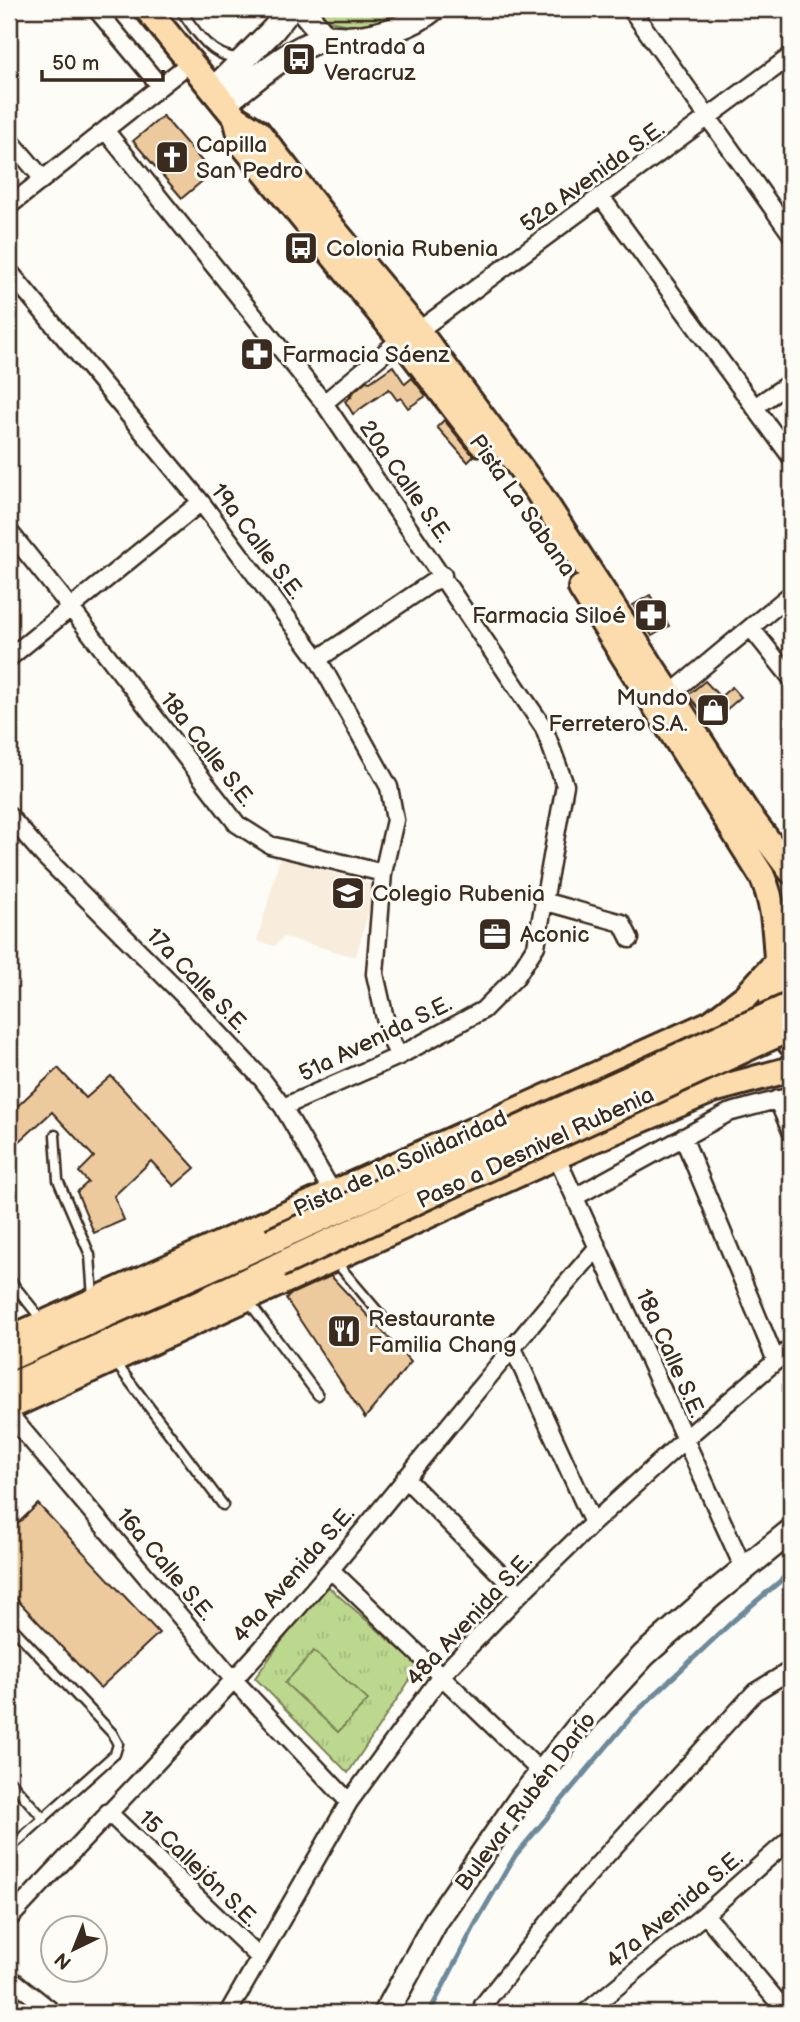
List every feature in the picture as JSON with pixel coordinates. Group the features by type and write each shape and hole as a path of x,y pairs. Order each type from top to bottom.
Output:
{"main road":[{"name":"Pista La Sabana","path":"147,9 224,104 258,132 335,231 410,335 524,499 762,876 770,895 775,919 776,961 771,990 773,1007 782,1031 791,1044"},
{"name":"Pista La Sabana","path":"410,335 536,489 747,813 791,871"},
{"path":"776,961 791,934"},
{"name":"Pista de la Solidaridad","path":"9,1339 711,1023 746,996 776,961"},
{"name":"Paso a Desnivel Rubenia","path":"9,1358 791,1005"},
{"name":"Paso a Desnivel Rubenia","path":"9,1386 195,1305 791,1028"},
{"path":"9,1407 556,1156 713,1090 791,1069"}],"street":[{"path":"96,9 160,86"},
{"path":"224,104 244,58 290,9"},
{"path":"302,9 325,37"},
{"path":"224,104 289,53 325,37 351,38 388,31 416,20 433,9"},
{"path":"631,9 791,234"},
{"name":"52a Avenida S.E.","path":"324,403 410,335 791,56"},
{"path":"9,206 191,62"},
{"name":"20a Calle S.E.","path":"105,130 324,403 443,575 544,728 565,785 543,901"},
{"path":"9,139 43,179"},
{"path":"601,197 791,457"},
{"name":"19a Calle S.E.","path":"9,271 201,502 318,659 389,787 395,820 383,873"},
{"path":"756,407 791,382"},
{"path":"9,658 201,502"},
{"name":"18a Calle S.E.","path":"9,531 237,824 270,845 383,873"},
{"path":"318,659 443,575"},
{"path":"669,695 791,594"},
{"path":"751,628 791,678"},
{"name":"17a Calle S.E.","path":"9,816 43,855 262,1079 283,1107 333,1193"},
{"path":"383,873 375,974 389,1036 400,1056"},
{"path":"543,901 622,923 630,939"},
{"name":"51a Avenida S.E.","path":"283,1107 400,1056 482,1010 516,977 536,946 543,901"},
{"path":"575,1198 728,1113 784,1098 791,1130"},
{"path":"683,1137 776,1361"},
{"name":"18a Calle S.E.","path":"556,1156 744,1569"},
{"name":"49a Avenida S.E.","path":"9,1919 331,1570 513,1346 598,1247"},
{"path":"513,1346 593,1523"},
{"name":"48a Avenida S.E.","path":"228,2013 349,1802 441,1676 593,1523 791,1348"},
{"name":"16a Calle S.E.","path":"9,1414 233,1679 349,1802"},
{"path":"405,1478 520,1594"},
{"name":"Bulevar Rubén Darío","path":"386,2013 436,1921 541,1772 584,1720 645,1655 791,1531"},
{"path":"331,1570 541,1772"},
{"path":"490,2013 483,2005 572,1893 755,1692 791,1670"},
{"name":"15 Callejón S.E.","path":"108,1812 259,1957"},
{"name":"47a Avenida S.E.","path":"585,2013 705,1914 791,1838"},
{"path":"705,1914 787,2013"},
{"path":"9,1977 54,2013"}],"lane":[{"path":"180,9 206,44 216,52 229,58 244,58"},
{"path":"55,1135 58,1180 90,1255 93,1301"},
{"path":"333,1259 386,1321"},
{"path":"9,1279 45,1323"},
{"path":"248,1299 318,1395"},
{"path":"114,1360 223,1505"},
{"path":"9,1624 112,1733 118,1744 115,1754 9,1849"},
{"path":"9,1780 44,1819"}],"shaded area":[{"path":"280,858 376,885 356,957 284,937 274,946 257,941"}],"green space":[{"path":"315,9 410,9 378,22 344,24 321,18"},
{"path":"324,1583 419,1666 348,1773 255,1678"},
{"path":"314,1651 368,1700 338,1732 285,1683"}],"building":[{"name":"Capilla San Pedro","path":"163,116 212,173 182,198 133,141"},
{"path":"393,366 405,384 412,378 426,396 408,408 401,398 397,400 389,389 353,414 345,401 351,397 349,396 366,381 370,382"},
{"path":"444,420 474,456 468,462 437,427"},
{"name":"Farmacia Siloé","path":"650,595 669,626 652,636 633,605"},
{"name":"Mundo Ferretero S.A.","path":"705,681 720,697 732,687 741,697 711,723 688,695"},
{"path":"58,1068 86,1098 111,1076 195,1168 174,1186 151,1161 114,1196 124,1220 94,1233 77,1192 88,1182 79,1172 94,1157 52,1112 9,1151 9,1114"},
{"name":"Restaurante Familia Chang","path":"331,1276 411,1362 365,1418 286,1299 291,1294"},
{"path":"38,1504 159,1633 100,1688 9,1591 9,1532"}],"waterway":[{"path":"429,2013 477,1921 515,1856 633,1715 733,1621 791,1572"}],"place":[{"name":"Entrada a Veracruz","path":"299,59"},
{"name":"Capilla San Pedro","path":"172,157"},
{"name":"Colonia Rubenia","path":"301,248"},
{"name":"Farmacia Sáenz","path":"257,354"},
{"name":"Farmacia Siloé","path":"651,615"},
{"name":"Mundo Ferretero S.A.","path":"713,710"},
{"name":"Colegio Rubenia","path":"348,893"},
{"name":"Aconic","path":"495,934"},
{"name":"Restaurante Familia Chang","path":"344,1331"}]}
